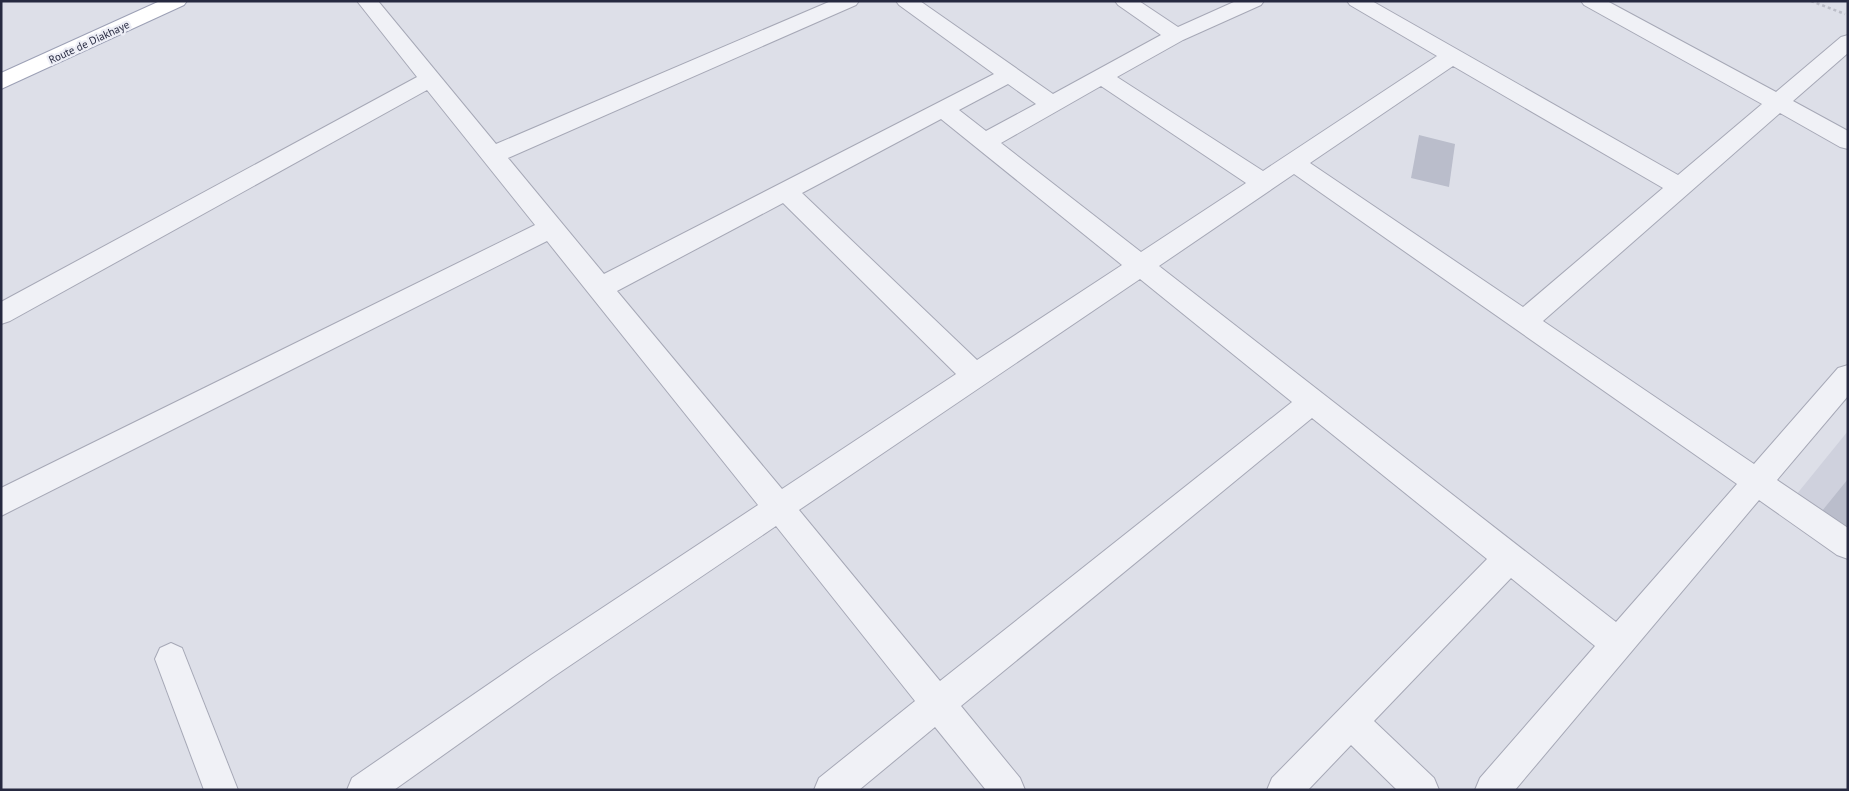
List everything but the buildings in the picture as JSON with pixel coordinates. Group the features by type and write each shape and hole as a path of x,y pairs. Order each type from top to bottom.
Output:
{"main road":[{"name":"Route de Diakhaye","path":"1,62 135,1"},
{"name":"Route de Diakhaye","path":"1,82 177,1"}],"street":[{"path":"367,1 1008,790"},
{"path":"493,155 849,1"},
{"path":"906,1 1051,104"},
{"path":"1126,1 1176,35"},
{"path":"985,142 1176,35 1254,1"},
{"path":"1358,1 1680,187"},
{"path":"1591,1 1848,141"},
{"path":"1524,322 1848,42"},
{"path":"364,790 542,666 1453,56"},
{"path":"600,288 1008,74"},
{"path":"1102,77 1264,183"},
{"path":"1,314 430,79"},
{"path":"943,109 1618,644"},
{"path":"1294,163 1848,546"},
{"path":"786,191 976,376"},
{"path":"1,503 551,228"},
{"path":"1492,790 1848,376"},
{"path":"831,790 1312,402"},
{"path":"1284,790 1509,558"},
{"path":"171,659 221,790"},
{"path":"1350,721 1422,790"}],"path":[{"path":"1811,1 1848,15"}],"shaded area":[{"path":"1848,431 1848,538 1792,500"}]}
